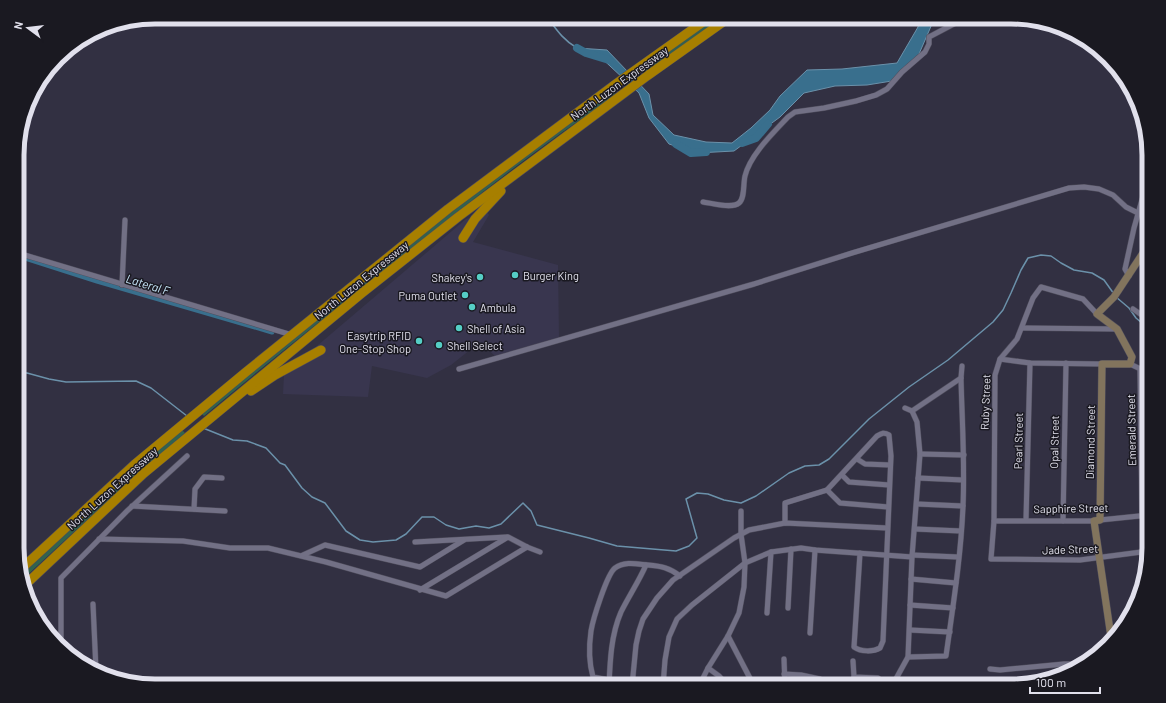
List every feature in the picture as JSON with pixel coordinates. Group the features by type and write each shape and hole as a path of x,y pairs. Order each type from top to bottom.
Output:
{"highway":[{"name":"North Luzon Expressway","path":"25,565 135,464 448,209 613,86 700,24"},
{"name":"North Luzon Expressway","path":"28,582 143,474 362,293 452,222 566,136 720,24"},
{"path":"463,238 475,219 502,190 566,136"},
{"path":"207,420 275,375 320,350"}],"street":[{"path":"703,202 732,206 738,204 742,200 745,176 754,156 788,117 795,112 824,108 856,101 876,95 887,89 902,72 926,52 929,44 929,37 954,24"},
{"path":"459,369 754,284 1069,188 1084,187 1099,189 1113,195 1126,207 1138,213"},
{"path":"1128,276 1125,269 1142,202"},
{"path":"122,285 124,220"},
{"path":"24,255 292,335"},
{"path":"1098,314 1114,297 1142,255"},
{"name":"Ruby Street","path":"991,559 994,521 995,374 1000,359 1017,339 1033,298 1041,287 1082,298 1098,314 1117,329 1132,357 1130,364"},
{"path":"1133,309 1142,314"},
{"path":"1022,328 1117,329"},
{"path":"1000,359 1030,363 1130,364 1140,369"},
{"name":"Pearl Street","path":"1026,520 1030,363"},
{"name":"Opal Street","path":"1063,521 1066,363"},
{"name":"Diamond Street","path":"1102,364 1097,521 1100,558 1110,632"},
{"path":"908,657 946,656 956,583 963,506 964,455 961,378 962,366"},
{"name":"Emerald Street","path":"1140,369 1142,515"},
{"path":"912,411 961,378"},
{"path":"896,679 908,657 912,556 920,454 917,422 912,411 905,408"},
{"path":"785,523 785,504 827,490 877,436 882,433 886,433 889,435 890,485 883,641 880,648 876,650 859,650 854,647 860,553"},
{"path":"920,454 964,455"},
{"path":"61,638 61,578 132,506 187,456"},
{"path":"856,459 865,464 890,465"},
{"path":"842,475 849,482 890,485"},
{"path":"194,509 195,489 204,477 222,478"},
{"path":"918,478 963,480"},
{"path":"827,490 840,504 888,507"},
{"path":"917,504 963,506"},
{"path":"132,506 225,510"},
{"path":"702,679 728,636 739,613 744,587 746,563 741,534 741,511"},
{"name":"Sapphire Street","path":"994,521 1097,521 1142,515"},
{"path":"633,679 636,645 644,619 657,598 673,580 734,538 749,530 785,523 887,528"},
{"path":"915,529 961,531"},
{"path":"420,590 508,537"},
{"path":"415,542 508,537 540,552"},
{"path":"100,539 183,541 230,548 268,548 303,555 420,590 446,596 527,547"},
{"path":"303,555 325,544 420,567 464,540"},
{"path":"664,679 669,637 677,619 692,605 746,563 771,552 801,548 886,556 958,556"},
{"path":"788,608 791,549"},
{"path":"810,633 815,550"},
{"path":"767,613 771,552"},
{"name":"Jade Street","path":"991,559 1065,561 1142,552"},
{"path":"602,679 594,678 592,675 590,640 591,629 606,582 614,568 626,563 665,567 680,576"},
{"path":"609,679 616,626 621,613 640,580 646,565"},
{"path":"911,579 956,583"},
{"path":"93,604 96,664"},
{"path":"910,605 953,608"},
{"path":"910,630 950,632"},
{"path":"728,636 750,679"},
{"path":"784,659 784,679"},
{"path":"853,661 854,677 879,679"},
{"path":"990,669 1000,670 1071,664"},
{"path":"708,668 722,679"},
{"path":"784,674 801,675 820,679"}],"shaded area":[{"name":"Shell of Asia","path":"487,212 489,215 473,242 558,265 559,338 496,357 480,342 451,365 427,378 372,366 368,397 283,394 284,374 466,219"}],"green space":[{"path":"706,24 713,24 646,72 643,69"},
{"path":"613,91 616,95 529,156 296,340 204,416 201,413 439,221"},
{"path":"181,429 185,433 115,494 27,575 26,570 111,490"}],"water":[{"path":"919,24 932,24 919,54 898,80 867,85 835,86 804,93 780,117 734,151 697,153 669,144 649,118 639,93 596,53 577,48 607,50 649,94 653,115 674,135 706,142 732,143 770,110 780,96 807,70 842,69 897,63"}],"waterway":[{"path":"404,24 415,24"},
{"path":"552,24 564,38 577,48"},
{"path":"577,48 586,53 609,60"},
{"path":"742,143 756,138 768,124"},
{"path":"676,144 691,153 706,152"},
{"path":"203,428 233,440 247,441 266,448 280,463 285,465 302,488 312,497 325,503 346,531 360,540 373,542 396,540 406,534 422,517 434,517 446,525 459,529 476,526 489,528 501,524 523,503 531,511 537,525 617,546 676,551 689,546 697,538 686,499 697,493 708,494 724,500 741,503 756,496 789,473 805,466 819,465 829,459 869,419 909,387 948,360 993,322 1003,310 1028,258 1041,255 1051,256 1074,270 1092,273 1104,280 1114,294"},
{"name":"Lateral F","path":"24,258 97,281 272,332"},
{"path":"1116,297 1129,308 1136,318 1142,323"},
{"path":"24,373 66,382 136,381 151,388 187,416"}],"place":[{"name":"Burger King","path":"515,275"},
{"name":"Shakey's","path":"480,277"},
{"name":"Puma Outlet","path":"465,295"},
{"name":"Ambula","path":"472,307"},
{"name":"Shell of Asia","path":"459,328"},
{"name":"Easytrip RFID One-Stop Shop","path":"419,341"},
{"name":"Shell Select","path":"439,345"}]}
